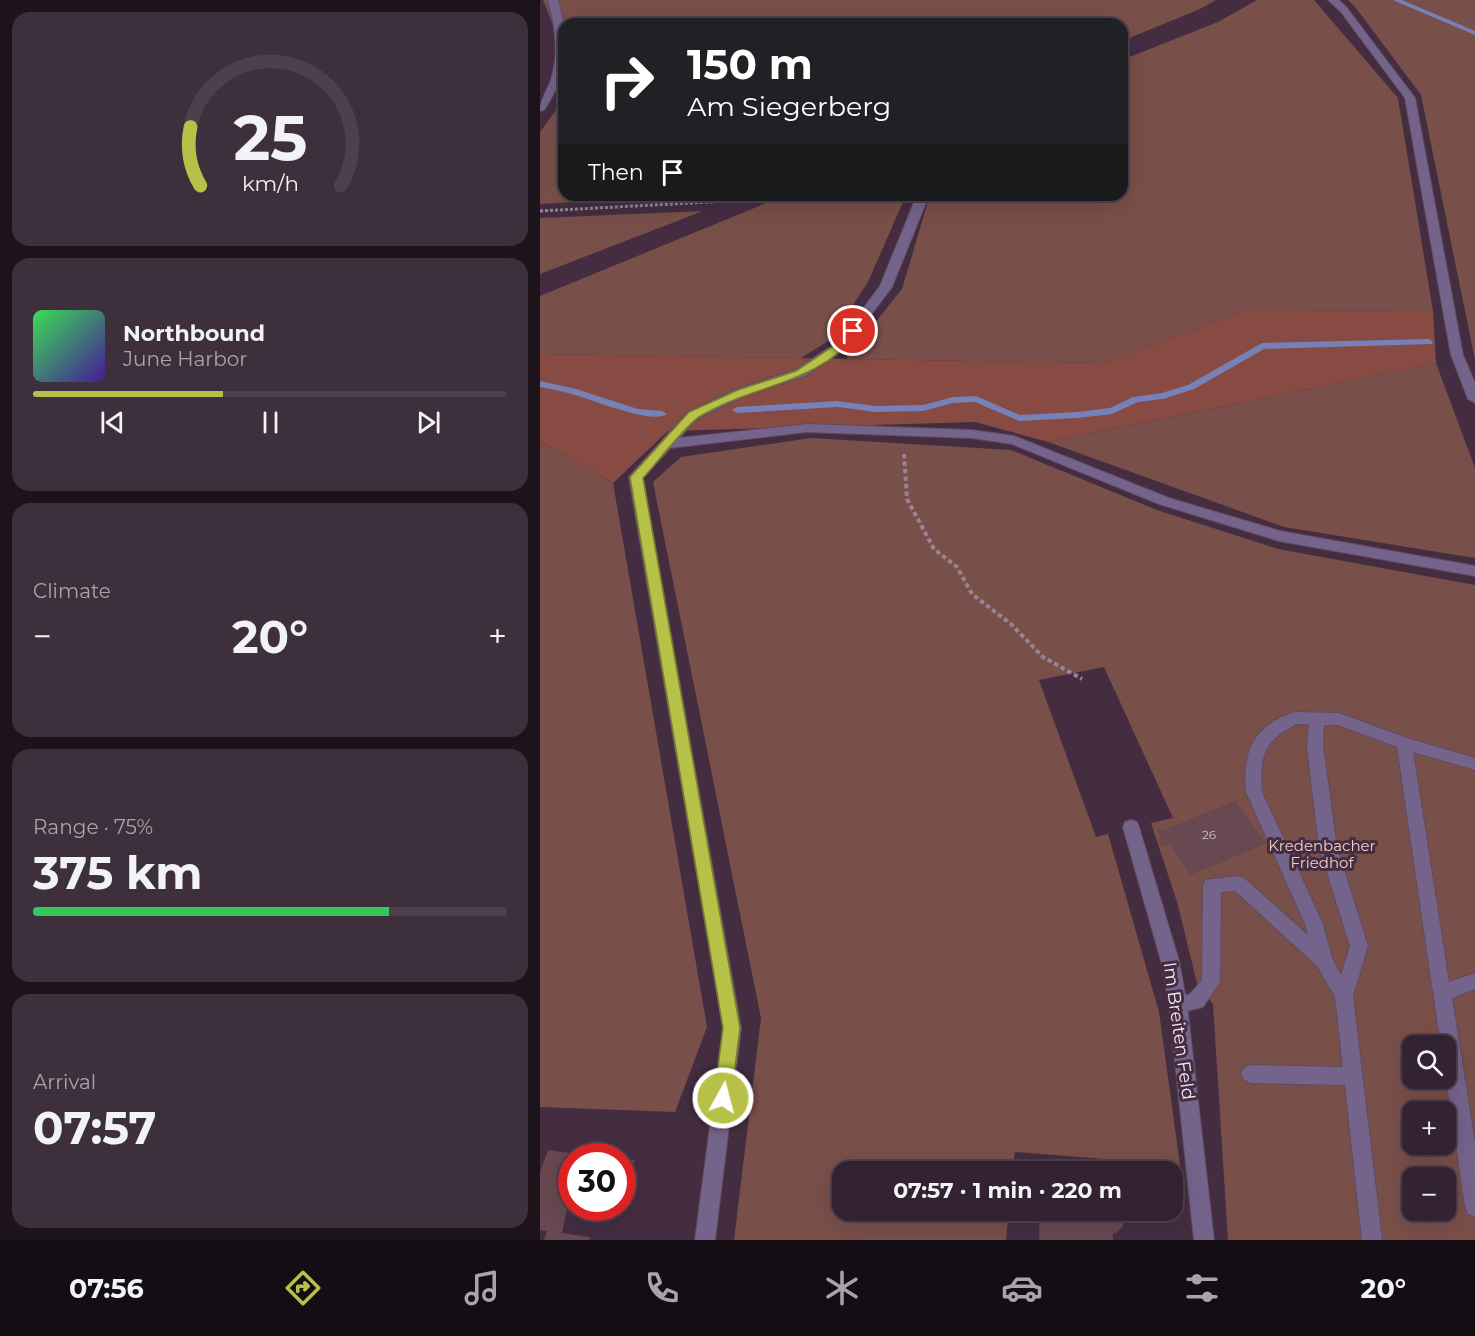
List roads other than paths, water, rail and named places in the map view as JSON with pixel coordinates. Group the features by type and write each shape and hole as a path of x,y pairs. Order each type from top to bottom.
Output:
{"street":[{"path":"554,0 558,18"},
{"path":"1333,0 1344,10 1410,98 1457,355 1475,399"},
{"path":"540,108 553,88 558,68"},
{"path":"705,1240 732,1028 636,477 669,444 693,415 742,392 800,373 842,345 886,286 920,201"},
{"path":"669,444 807,428 972,434 1014,440 1164,501 1279,536 1475,571"},
{"path":"1344,996 1323,960 1314,924 1287,855 1254,792 1252,770 1257,748 1274,728 1295,718 1339,719 1475,764"},
{"path":"1317,718 1315,746 1323,848 1359,945 1344,996 1372,1240"},
{"path":"1404,742 1475,1207"},
{"name":"Im Breiten Feld","path":"1131,827 1170,961 1178,1005 1204,1240"},
{"path":"1178,1005 1196,1001 1211,982 1212,885 1238,883 1323,960"},
{"path":"1442,993 1475,981"},
{"path":"1251,1074 1353,1076"}],"waterway":[{"path":"1396,0 1475,33"},
{"path":"737,410 837,404 876,409 923,408 953,400 976,399 1019,418 1077,415 1112,411 1136,399 1163,396 1191,387 1262,346 1429,342"},
{"path":"540,384 573,391 637,412 662,414"}],"park label":[{"name":"Kredenbacher Friedhof","path":"1322,854"}]}
